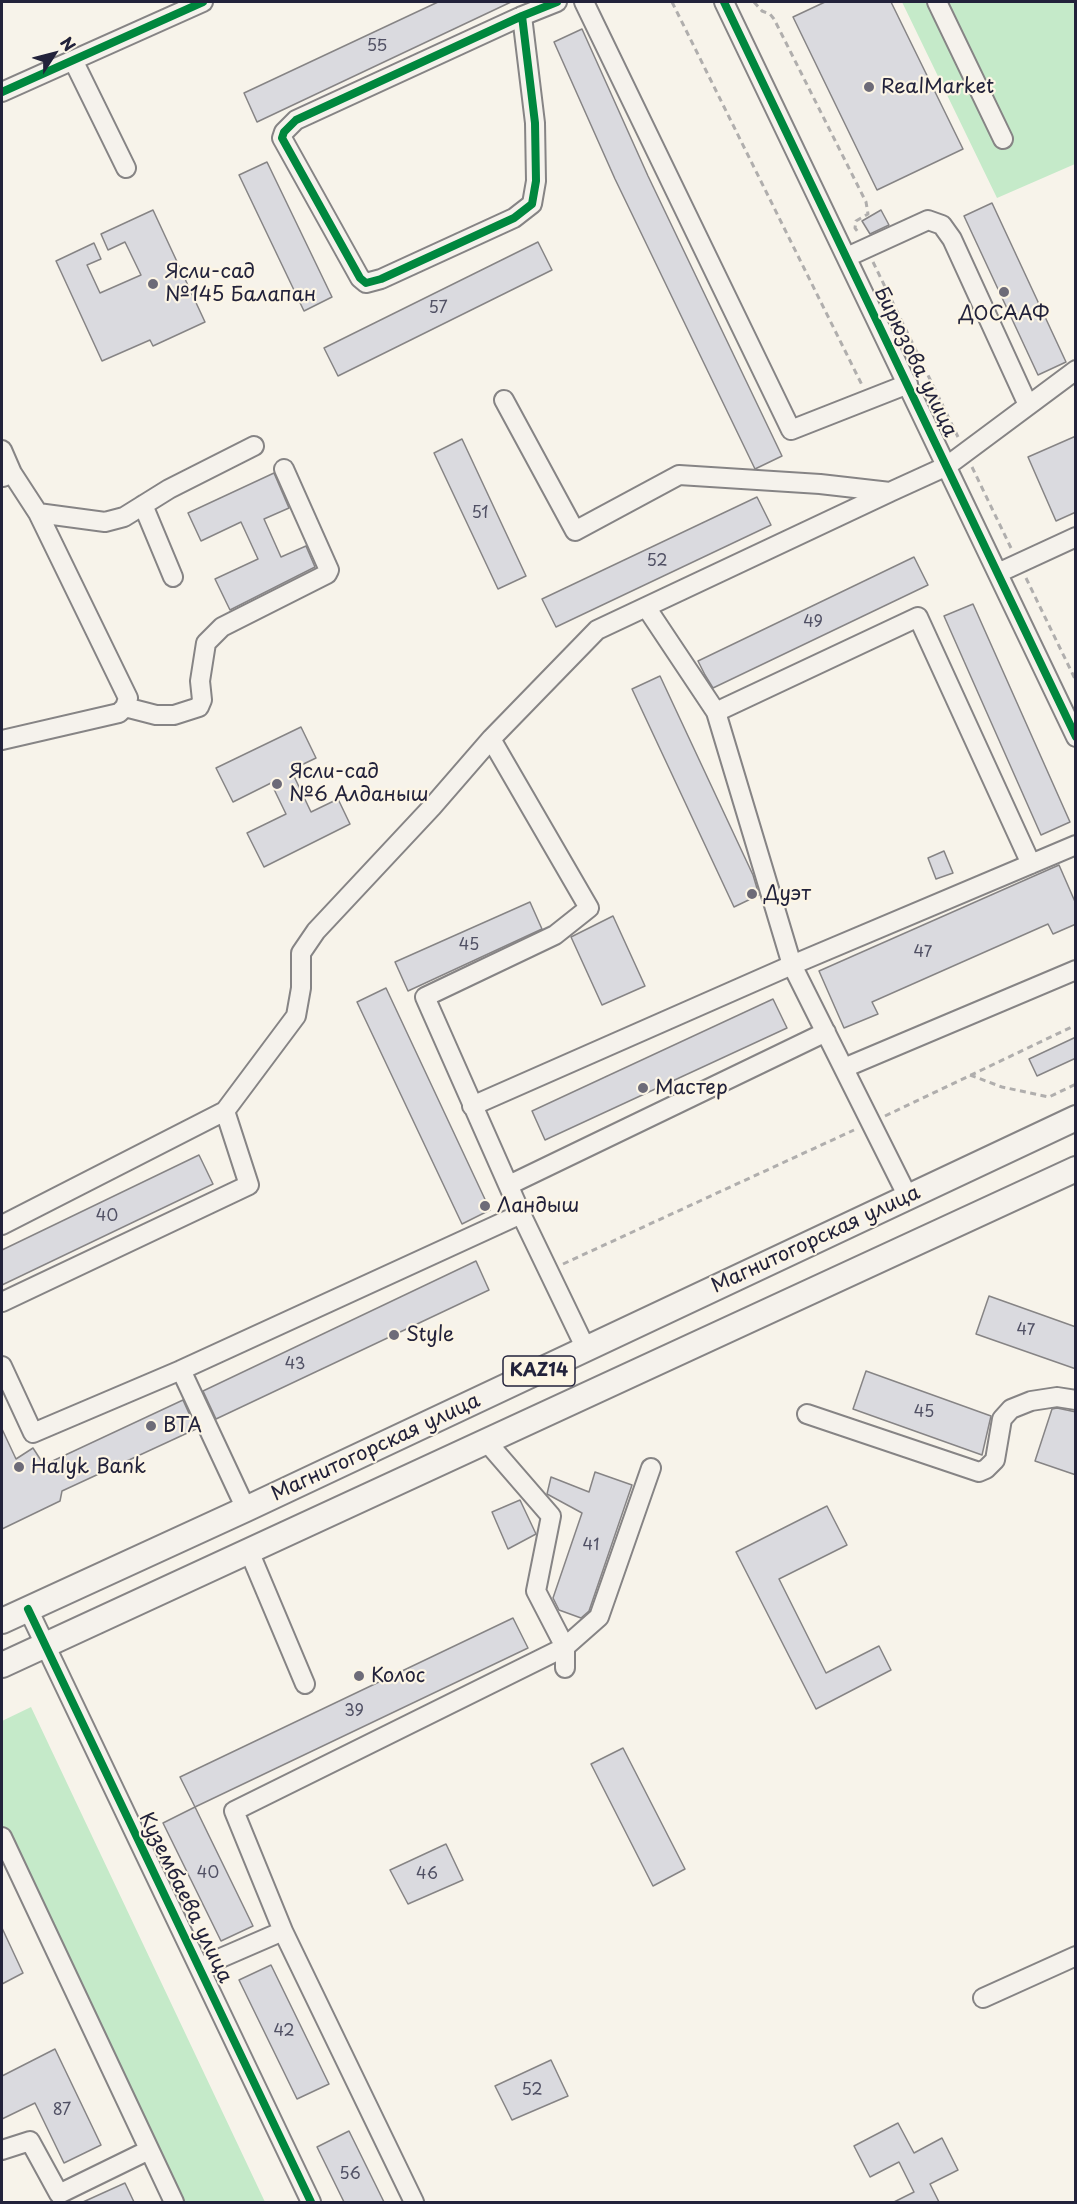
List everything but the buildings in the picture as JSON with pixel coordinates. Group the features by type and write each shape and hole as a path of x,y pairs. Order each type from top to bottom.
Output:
{"main road":[{"name":"Магнитогорская улица","path":"2,1621 246,1509 1076,1118"},
{"name":"Магнитогорская улица","path":"2,1665 1076,1169"}],"street":[{"path":"522,16 535,123 536,181 532,204 514,218 381,279 366,283 360,278 282,138 284,132 296,120 522,16 557,2"},
{"path":"584,2 791,430 908,384"},
{"name":"Бирюзова улица","path":"724,2 1076,737"},
{"path":"937,2 1003,140"},
{"path":"3,88 73,60 191,4"},
{"path":"73,60 126,168"},
{"path":"847,257 928,220 942,225 952,239 1028,405"},
{"path":"2,1225 225,1111 296,1016 301,988 301,953 316,931 432,807 491,739 597,630 947,466 1076,370"},
{"path":"504,400 575,531 679,475 820,484 890,492"},
{"path":"38,513 105,522 124,518 169,489 254,446"},
{"path":"2,450 7,475 38,513 128,698 126,707 119,713 2,740"},
{"path":"126,707 156,715 174,715 199,707 202,700 200,681 206,643 222,627 327,574 329,570 284,469"},
{"path":"143,505 172,577"},
{"path":"998,573 1076,537"},
{"path":"646,607 716,712 792,965 908,1197"},
{"path":"716,712 918,617 1031,864"},
{"path":"491,739 589,909 555,935 425,997 521,1214 586,1349"},
{"path":"472,1106 792,965 1076,845"},
{"path":"844,1068 1076,970"},
{"path":"509,1185 826,1032"},
{"path":"2,1302 249,1185 225,1111"},
{"path":"2,1366 33,1433 181,1370 521,1214"},
{"path":"181,1370 246,1509"},
{"path":"807,1414 979,1472 995,1460 1002,1419 1011,1409 1031,1401 1057,1397 1076,1400"},
{"path":"486,1441 551,1516 536,1591 564,1647 565,1668"},
{"path":"414,2202 283,1931 234,1811 564,1647 599,1617 651,1468"},
{"path":"249,1551 305,1684"},
{"name":"Кузембаева улица","path":"28,1609 311,2202"},
{"path":"3,1843 174,2202"},
{"path":"200,1967 283,1931"},
{"path":"983,1998 1076,1956"},
{"path":"2,2150 30,2141 59,2198 149,2150"}],"path":[{"path":"672,2 869,399"},
{"path":"754,2 774,19 866,202 868,214 856,221 855,228 1076,681"},
{"path":"548,1271 1076,1025"},
{"path":"969,1075 1002,1087 1049,1097 1076,1084"}],"green space":[{"path":"902,2 1075,2 1075,164 997,198"},
{"path":"31,1707 265,2202 174,2202 2,1830 2,1721"}],"cycle path":[{"path":"2,92 203,2"},
{"path":"522,16 535,123 536,181 532,204 514,218 381,279 366,283 360,278 282,138 284,132 296,120 522,16 557,2"},
{"path":"724,2 1076,737"},
{"path":"28,1609 311,2202"}],"place":[{"name":"RealMarket","path":"869,87"},
{"name":"Ясли-сад №145 Балапан","path":"153,284"},
{"name":"ДОСААФ","path":"1004,292"},
{"name":"Ясли-сад №6 Алданыш","path":"277,784"},
{"name":"Дуэт","path":"752,894"},
{"name":"Мастер","path":"643,1088"},
{"name":"Ландыш","path":"485,1206"},
{"name":"Style","path":"394,1335"},
{"name":"BTA","path":"151,1426"},
{"name":"Halyk Bank","path":"19,1467"},
{"name":"Колос","path":"359,1676"}]}
